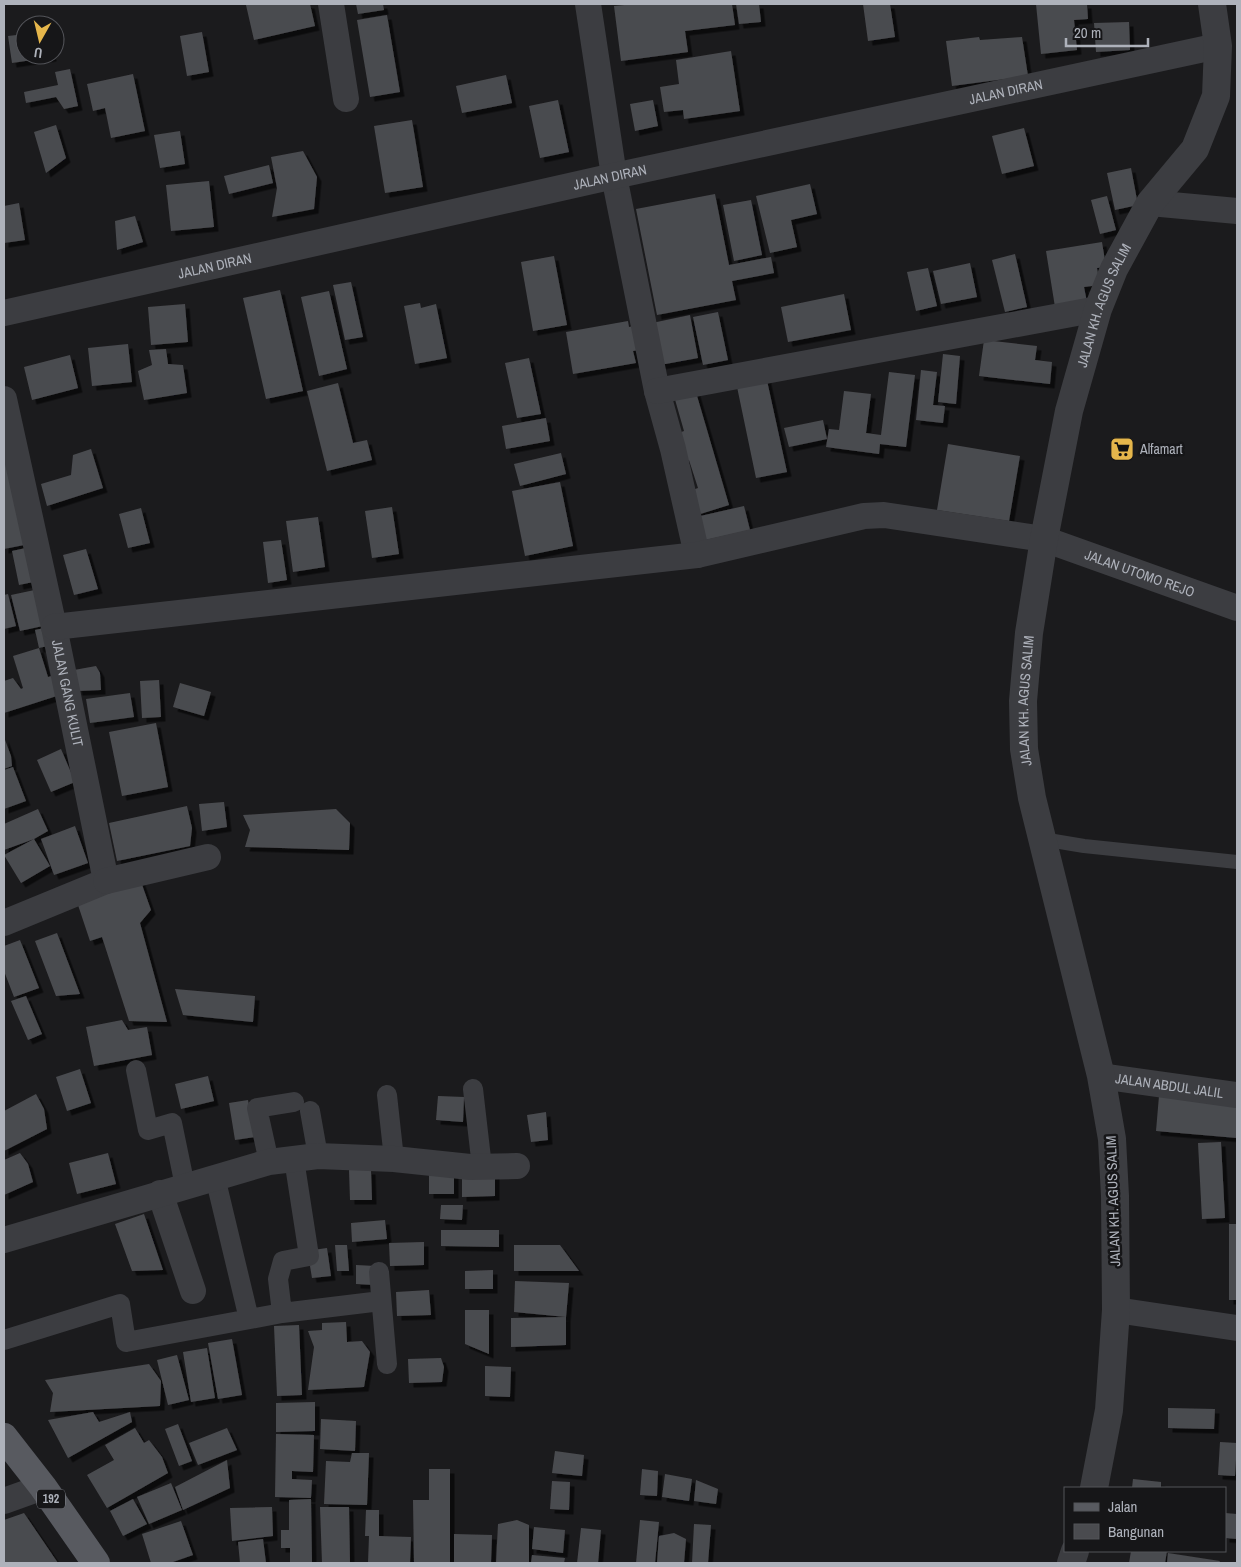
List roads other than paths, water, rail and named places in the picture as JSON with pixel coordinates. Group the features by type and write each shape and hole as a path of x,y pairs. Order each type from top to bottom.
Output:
{"main road":[{"name":"192","path":"4,1437 43,1487 96,1563"}],"street":[{"path":"331,4 346,99"},
{"path":"588,4 614,176 657,391 698,555"},
{"name":"JALAN KH. AGUS SALIM","path":"1094,1487 1109,1410 1116,1310 1115,1196 1112,1140 1101,1076 1032,798 1024,749 1023,701 1029,632 1044,539 1069,411 1098,309 1114,269 1150,203 1195,149 1216,96 1218,46 1212,4"},
{"name":"JALAN DIRAN","path":"4,313 614,176 1218,46"},
{"path":"1150,203 1237,211"},
{"path":"657,391 1098,309"},
{"name":"JALAN GANG KULIT","path":"4,398 54,627 106,881"},
{"name":"JALAN UTOMO REJO","path":"54,627 698,555 864,516 884,515 1044,539 1237,608"},
{"path":"6,916 106,881 208,858"},
{"path":"136,1070 148,1130 172,1124 186,1186"},
{"name":"JALAN ABDUL JALIL","path":"1101,1076 1237,1095"},
{"path":"473,1090 482,1166"},
{"path":"387,1094 394,1159"},
{"path":"282,1313 278,1279 283,1261 309,1256 293,1159 302,1106 257,1108 293,1159"},
{"path":"4,1240 215,1177 293,1159 394,1159 482,1166 517,1166"},
{"path":"215,1177 249,1319"},
{"path":"160,1194 193,1291"},
{"path":"379,1272 387,1364"},
{"path":"4,1340 120,1304 126,1342 282,1313 382,1301"},
{"path":"1116,1310 1237,1328"},
{"path":"4,1501 43,1487"}],"lane":[{"path":"1042,839 1084,846 1237,862"}],"place":[{"name":"Alfamart","path":"1122,449"}]}
